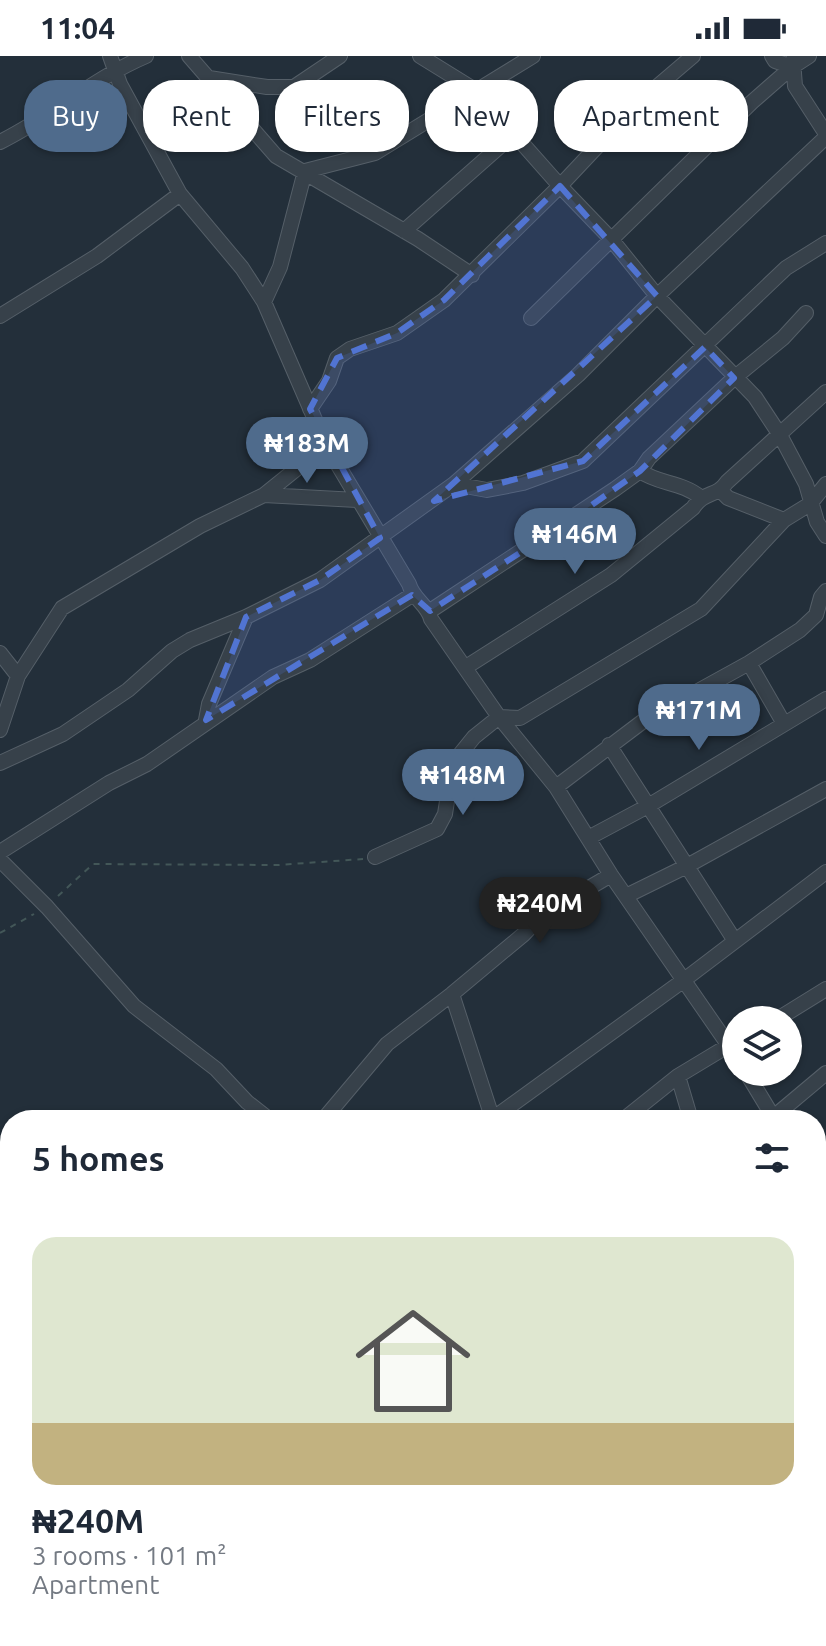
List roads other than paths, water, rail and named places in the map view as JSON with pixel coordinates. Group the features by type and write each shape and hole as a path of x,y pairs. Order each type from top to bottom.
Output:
{"street":[{"path":"0,142 33,125 113,62 146,56"},
{"path":"189,56 276,156 472,275"},
{"path":"209,78 267,87 294,87 340,56"},
{"path":"420,56 463,80"},
{"path":"492,80 533,56"},
{"path":"310,409 329,381 337,358 350,349 397,333 444,300 560,186 639,102 693,56"},
{"path":"772,56 775,61 793,62 809,56"},
{"path":"113,62 120,84 180,194 242,268 264,302 326,445 409,584 412,595 430,611 431,619 499,717 556,787 611,875 722,1031"},
{"path":"0,763 63,734 128,690 172,651 190,640 246,617 320,580 454,484 578,375 826,136 795,86 793,62"},
{"path":"531,318 793,62"},
{"path":"305,171 375,153 425,122"},
{"path":"404,231 493,152"},
{"path":"531,152 611,239 657,296 755,397 806,484 810,504 826,536"},
{"path":"264,302 280,267 305,171"},
{"path":"0,316 97,256 180,194"},
{"path":"454,484 487,490 523,483 583,461 786,268 826,243"},
{"path":"430,611 640,471 649,458 734,378 783,338 806,313"},
{"path":"466,667 611,575 693,508 700,497 721,491 727,482 826,392"},
{"path":"0,730 18,676 62,608 200,526 264,495 326,445"},
{"path":"640,471 649,478 692,490 700,497"},
{"path":"375,857 437,829 445,814 453,763 474,737 499,717 520,718 701,609 784,520 810,504 826,484"},
{"path":"721,491 728,498 784,520"},
{"path":"264,495 357,500"},
{"path":"556,787 642,722 749,663 821,615 821,597 826,591"},
{"path":"0,852 109,783 147,764 206,720 273,677 310,660 412,595"},
{"path":"206,720 209,704 246,617"},
{"path":"0,653 18,676"},
{"path":"749,663 783,722"},
{"path":"590,837 648,806 783,722 826,699"},
{"path":"609,745 735,941"},
{"path":"626,896 826,789"},
{"path":"0,860 47,907 134,1006 216,1069 257,1110"},
{"path":"506,1110 826,872"},
{"path":"331,1110 387,1044 452,994 541,916 611,875"},
{"path":"799,1006 826,989"},
{"path":"452,994 489,1110"},
{"path":"636,1110 678,1076 722,1053"},
{"path":"783,1110 826,1073"},
{"path":"678,1076 688,1110"},
{"path":"754,1086 767,1110"}]}
